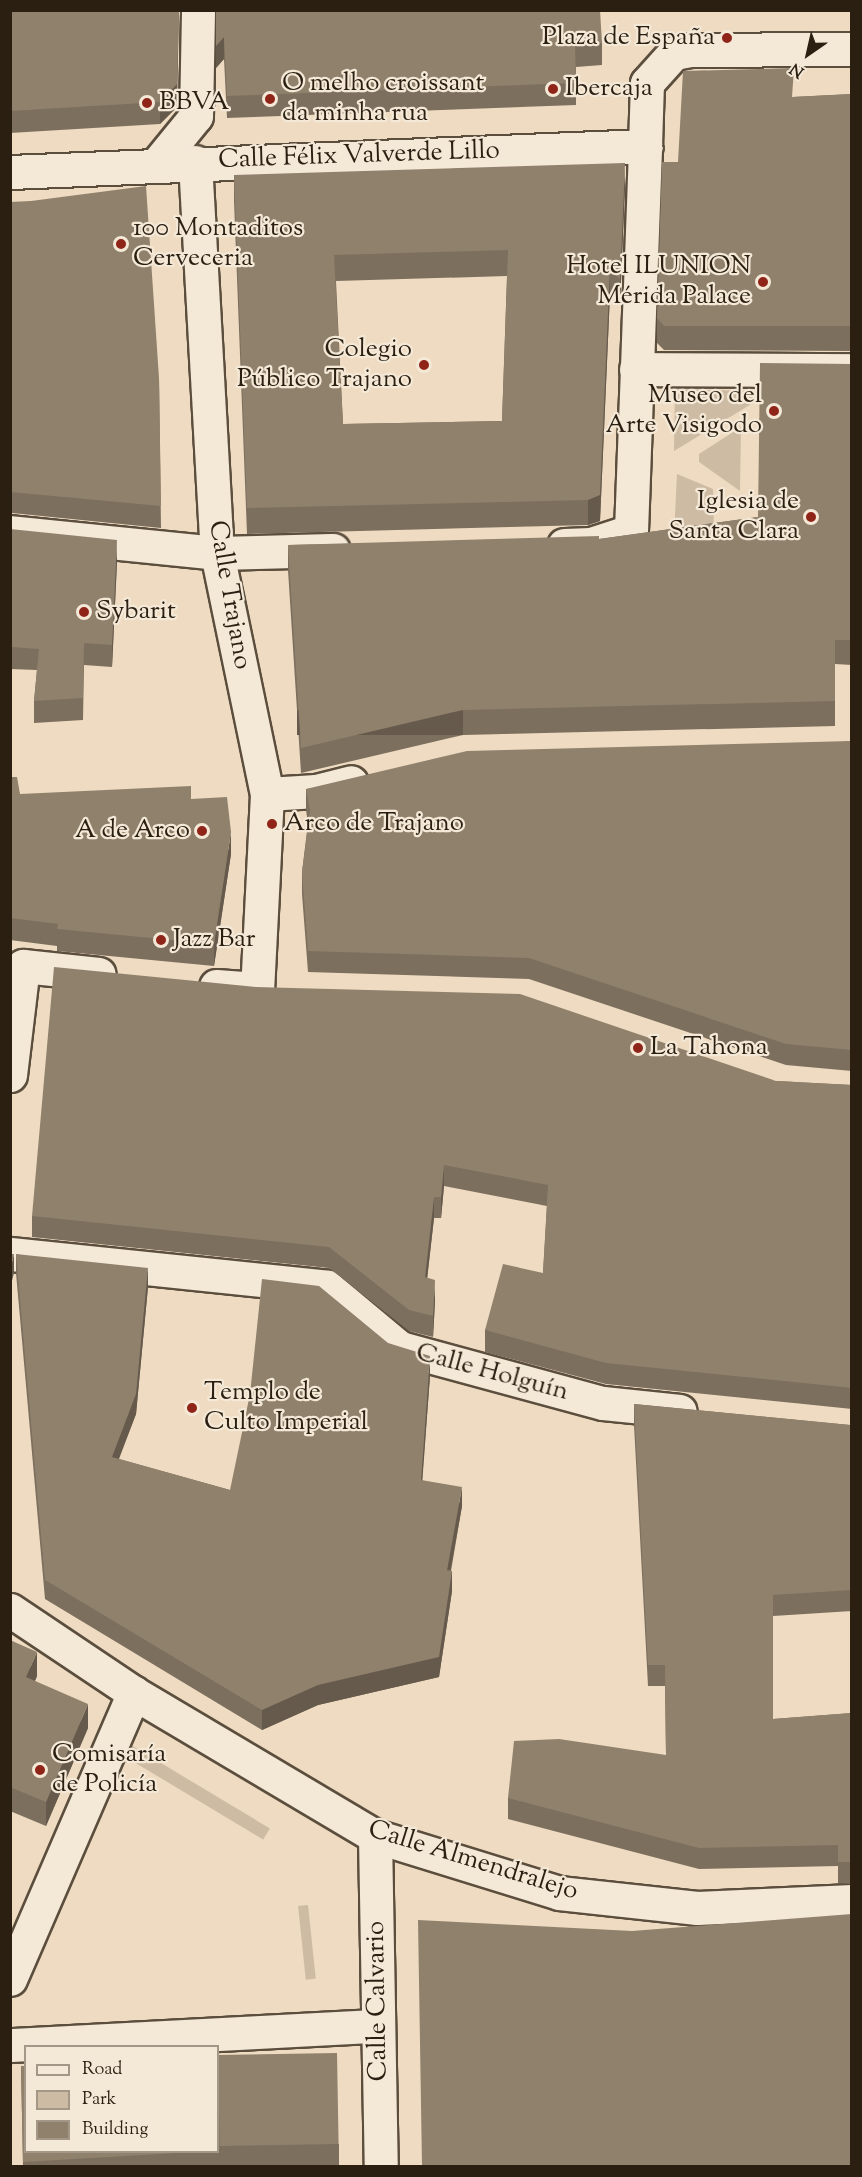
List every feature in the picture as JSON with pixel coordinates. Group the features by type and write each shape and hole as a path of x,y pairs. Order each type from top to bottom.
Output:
{"street":[{"path":"156,165 196,116 198,10"},
{"path":"532,546 591,544 631,531 647,83 674,53 691,50 852,49"},
{"name":"Calle Félix Valverde Lillo","path":"10,172 195,162 645,146"},
{"name":"Calle Trajano","path":"195,162 217,553 267,794 257,989"},
{"path":"636,369 852,370"},
{"path":"10,532 217,553 369,549"},
{"path":"267,794 315,791 384,774"},
{"path":"10,1075 23,966 126,977"},
{"path":"183,983 291,990"},
{"name":"Calle Holguín","path":"10,1254 327,1287 400,1348 603,1403 710,1414"},
{"name":"Calle Almendralejo","path":"10,1610 134,1693 375,1836 559,1893 697,1908 852,1901"},
{"path":"10,1979 134,1693"},
{"name":"Calle Calvario","path":"375,1836 381,2166"},
{"path":"10,2045 378,2026"}],"green space":[{"path":"675,389 756,391 753,403 674,451"},
{"path":"741,427 740,491 699,462 699,454"},
{"path":"677,474 713,489 714,530 674,536"},
{"path":"131,1745 270,1828 263,1840 124,1756"},
{"path":"308,1905 316,1979 306,1980 298,1906"}],"building":[{"path":"10,10 179,10 177,84 160,102 10,111"},
{"path":"216,10 600,10 602,43 575,44 576,83 227,96 224,37 216,46"},
{"name":"Hotel ILUNION Mérida Palace","path":"794,68 792,97 852,94 852,326 664,326 657,318 662,162 678,162 683,71"},
{"name":"Colegio Público Trajano","path":"625,163 620,279 610,268 600,495 588,500 247,508 234,175","holes":["508,250 502,421 343,424 334,255"]},
{"path":"146,186 159,378 161,506 10,492 10,202"},
{"path":"760,363 852,364 852,640 835,640 835,701 463,710 301,748 288,545 599,536 599,539 758,517"},
{"path":"10,529 117,540 112,645 84,643 83,698 34,701 39,649 10,647"},
{"path":"852,741 852,1050 786,1044 529,958 308,951 302,872 310,811 306,789 467,751"},
{"path":"10,777 17,777 20,794 191,786 191,799 227,797 231,832 214,944 57,929 58,924 10,918"},
{"path":"54,967 256,987 520,994 776,1081 852,1085 852,1388 606,1363 485,1330 503,1264 543,1273 548,1185 444,1165 441,1197 434,1197 425,1277 435,1280 433,1316 409,1310 329,1247 32,1216"},
{"path":"10,1254 14,1254 10,1270"},
{"path":"16,1254 148,1268 136,1394 112,1457 230,1490 250,1394 262,1279 319,1286 388,1343 430,1356 421,1480 462,1487 447,1570 452,1571 439,1657 318,1685 262,1710 45,1580"},
{"path":"634,1404 852,1425 852,1590 773,1595 773,1719 852,1713 852,1862 838,1862 838,1845 699,1848 508,1798 514,1741 559,1739 666,1755 665,1665 648,1665"},
{"name":"Comisaría de Policía","path":"10,1640 37,1652 26,1677 88,1704 46,1802 10,1787"},
{"path":"852,1914 852,2166 422,2166 418,1920 632,1931"},
{"path":"337,2053 339,2144 220,2146 219,2055"},
{"path":"21,2066 24,2066 24,2153 177,2153 23,2162"}],"place":[{"name":"Plaza de España","path":"727,38"},
{"name":"Ibercaja","path":"553,89"},
{"name":"O melho croissant da minha rua","path":"270,99"},
{"name":"BBVA","path":"147,103"},
{"name":"100 Montaditos Cerveceria","path":"121,244"},
{"name":"Hotel ILUNION Mérida Palace","path":"763,282"},
{"name":"Colegio Público Trajano","path":"424,365"},
{"name":"Museo del Arte Visigodo","path":"774,411"},
{"name":"Iglesia de Santa Clara","path":"811,517"},
{"name":"Sybarit","path":"84,612"},
{"name":"Arco de Trajano","path":"272,824"},
{"name":"A de Arco","path":"202,831"},
{"name":"Jazz Bar","path":"161,940"},
{"name":"La Tahona","path":"638,1048"},
{"name":"Templo de Culto Imperial","path":"192,1408"},
{"name":"Comisaría de Policía","path":"40,1770"}]}
